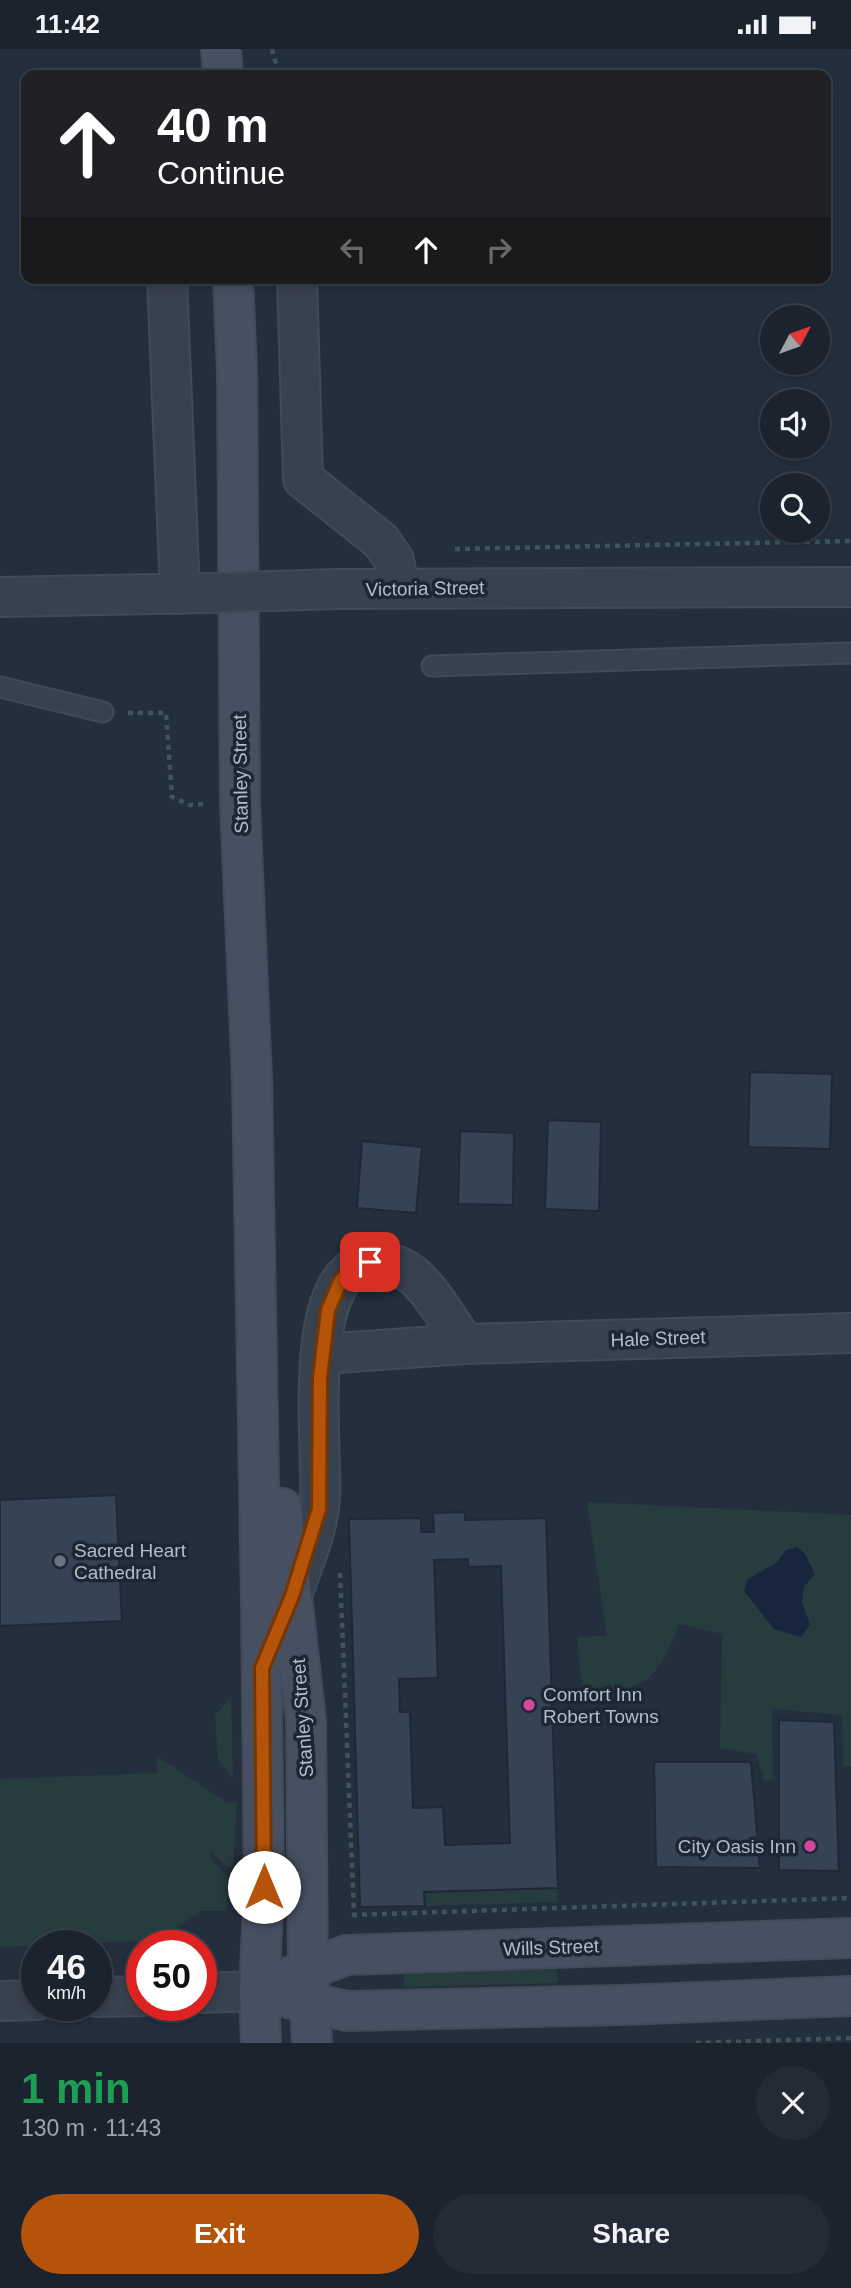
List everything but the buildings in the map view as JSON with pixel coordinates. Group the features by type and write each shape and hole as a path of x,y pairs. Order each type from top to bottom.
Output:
{"main road":[{"path":"221,49 223,70"},
{"name":"Stanley Street","path":"233,284 237,371 240,803 252,1079 256,1270 264,1887 259,1991 261,2043"},
{"name":"Stanley Street","path":"256,1270 306,1721 312,2043"},
{"path":"262,1668 292,1596"},
{"name":"Wills Street","path":"309,1986 346,1955 851,1938"},
{"path":"624,2005 625,1944"},
{"path":"259,1991 309,1986 347,2011 624,2005 851,1996"}],"street":[{"path":"168,284 194,593"},
{"path":"297,284 303,479 381,541 394,560 398,588"},
{"name":"Victoria Street","path":"0,597 398,588 851,587"},
{"path":"292,1596 319,1509 322,1354 325,1327 335,1291 355,1266 386,1261 413,1275 465,1344"},
{"name":"Hale Street","path":"322,1354 465,1344 851,1333"},
{"path":"217,1992 259,1991"},
{"path":"0,2001 21,2000"}],"lane":[{"path":"432,666 851,653"},
{"path":"0,687 103,712"}],"path":[{"path":"272,49 278,70"},
{"path":"103,712 166,713 172,797 190,805 240,803"},
{"path":"340,1569 354,1915"},
{"path":"345,1919 354,1915 851,1898"},
{"path":"696,2043 851,2038"}],"green space":[{"path":"587,1502 851,1515 851,1766 843,1766 842,1715 772,1709 773,1779 764,1781 756,1754 720,1748 722,1634 679,1624 663,1659 646,1680 621,1691 583,1697 577,1637 607,1636"},
{"path":"231,1697 233,1779 218,1760 215,1715"},
{"path":"157,1756 226,1802 237,1803 233,1867 225,1865 211,1852 212,1860 230,1880 226,1911 200,1911 174,1930 126,1930 126,1941 112,1942 112,1930 21,1930 21,1946 0,1947 0,1779 157,1773"},
{"path":"558,1888 558,1902 425,1906 424,1892"},
{"path":"557,1969 557,1983 404,1987 403,1973"}],"water":[{"path":"797,1547 805,1554 815,1574 804,1587 802,1602 810,1625 801,1637 774,1629 744,1591 747,1580 777,1562 786,1550"}],"place":[{"name":"Sacred Heart Cathedral","path":"60,1561"},
{"name":"Comfort Inn Robert Towns","path":"529,1705"},
{"name":"City Oasis Inn","path":"810,1846"}],"route":[{"path":"264,1887 262,1668 292,1596 319,1509 320,1378 328,1310 341,1280 355,1266 370,1262"}]}
